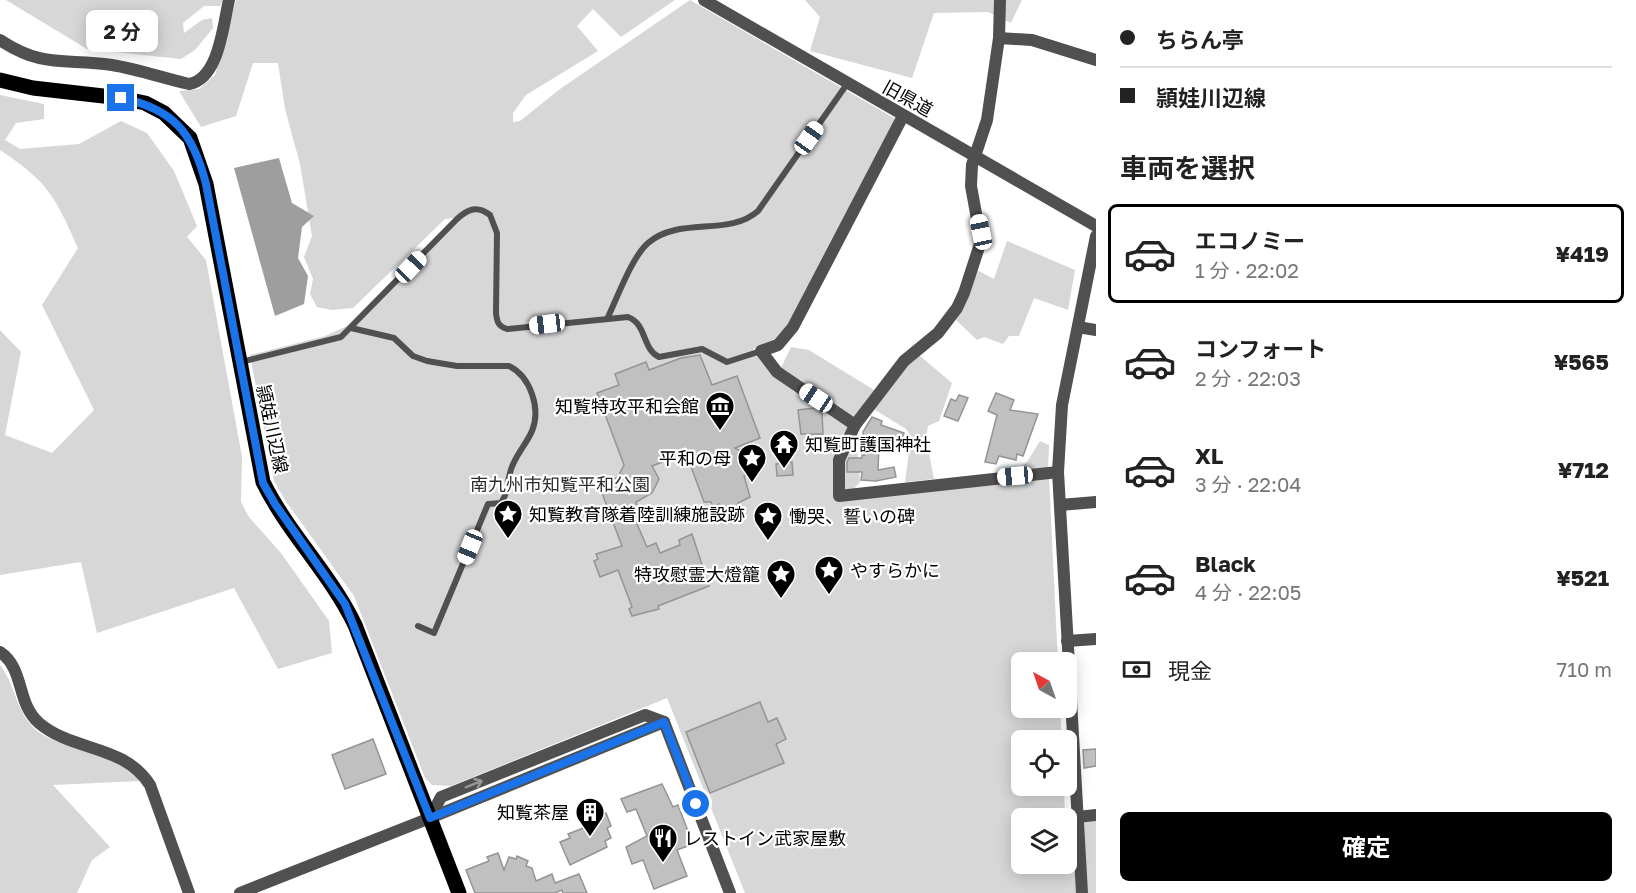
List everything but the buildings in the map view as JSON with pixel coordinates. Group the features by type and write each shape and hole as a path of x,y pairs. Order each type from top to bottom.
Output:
{"main road":[{"name":"頴娃川辺線","path":"0,80 33,88 145,104 164,112 180,127 196,151 204,175 263,483 275,504 345,604 459,893"}],"street":[{"path":"0,40 16,51 42,61 112,65 177,81 197,82 212,69 229,0"},
{"name":"旧県道","path":"704,0 1096,226"},
{"path":"1000,0 999,38 987,120 974,156 971,186 981,241 961,300 938,333 904,361 855,425 840,460 839,496 1058,472"},
{"path":"999,38 1032,40 1096,60"},
{"path":"855,425 777,372 761,351 778,345 794,327 903,116"},
{"path":"1076,808 1058,472 1062,405 1096,236"},
{"path":"1078,327 1096,330"},
{"path":"1060,505 1096,502"},
{"path":"1066,641 1096,639"},
{"path":"0,652 9,658 16,670 24,700 31,714 40,724 62,736 118,756 143,774 150,784 189,893"},
{"path":"240,893 430,818 441,797 645,715 664,722 730,893"},
{"path":"1082,893 1077,817 1096,815"}],"lane":[{"path":"608,316 641,251 653,239 683,230 741,222 758,211 847,84"},
{"path":"240,362 341,337 466,210 477,208 490,215 497,233 496,314 497,322 501,327 507,329 608,316 633,318 643,330 650,350 659,357 702,349 727,362 761,351"},
{"path":"351,328 394,338 413,356 427,362 457,366 509,366 528,384 535,402 533,428 510,471 509,490 501,503 488,504 434,633 418,626"}],"green space":[{"path":"6,0 223,0 220,6 204,6 183,23 184,33 202,20 212,18 213,28 195,50 181,59 87,49"},
{"name":"南九州市知覧平和公園","path":"236,0 675,0 621,37 593,9 577,26 598,51 526,95 513,113 513,122 520,121 560,89 690,0 894,118 895,123 784,334 775,341 753,349 774,374 850,429 857,446 860,482 853,490 1049,477 1057,652 1011,652 1011,718 1061,718 1061,730 1011,730 1011,796 1064,796 1065,808 1011,808 1011,874 1077,874 1077,822 1096,820 1096,893 745,893 667,698 451,786 432,785 425,778 354,596 285,500 274,481 250,355 325,336 347,326 454,218 445,219 353,308 332,310 317,307 310,294 313,279 304,257 312,236 300,164 285,109 278,63 253,63 236,116 201,127 179,91 199,89 215,75"},
{"path":"805,0 1022,0 1011,23 988,12 934,13 912,78 810,51 820,17"},
{"path":"0,95 44,104 44,119 16,123 5,140 20,149 79,144 121,121 147,133 174,171 197,226 187,237 206,260 242,457 241,502 249,517 281,553 329,621 332,653 278,669 234,588 97,633 81,562 0,575 0,330 21,352 5,435 52,453 94,410 42,305 78,248 63,215 40,181 0,150"},
{"path":"1007,241 1075,270 1068,310 1034,298 1019,336 1009,336 1003,344 984,337 977,340 956,320 966,301 977,270 994,279"},
{"path":"791,347 809,350 874,390 853,420 780,370"},
{"path":"919,355 952,383 939,421 928,426 926,438 934,479 905,482 909,451 916,443 906,429 872,408 905,367"},
{"path":"1040,441 1049,445 1048,469 1013,473 1027,462"},
{"path":"0,665 6,673 26,718 40,733 64,744 121,763 140,781 53,785 110,847 92,860 77,893 0,893"}],"shaded area":[{"path":"279,158 292,203 314,216 302,227 298,258 308,276 304,304 275,316 234,168"}],"place":[{"name":"知覧特攻平和会館","path":"720,432"},
{"name":"知覧町護国神社","path":"784,470"},
{"name":"平和の母","path":"752,484"},
{"name":"知覧教育隊着陸訓練施設跡","path":"508,540"},
{"name":"慟哭、誓いの碑","path":"768,542"},
{"name":"やすらかに","path":"829,596"},
{"name":"特攻慰霊大燈籠","path":"781,600"},
{"name":"知覧茶屋","path":"590,838"},
{"name":"レストイン武家屋敷","path":"663,864"}],"route":[{"path":"121,98 164,112 180,127 196,151 206,184 263,483 275,504 320,565 345,604 430,818 664,722 696,804"}]}
